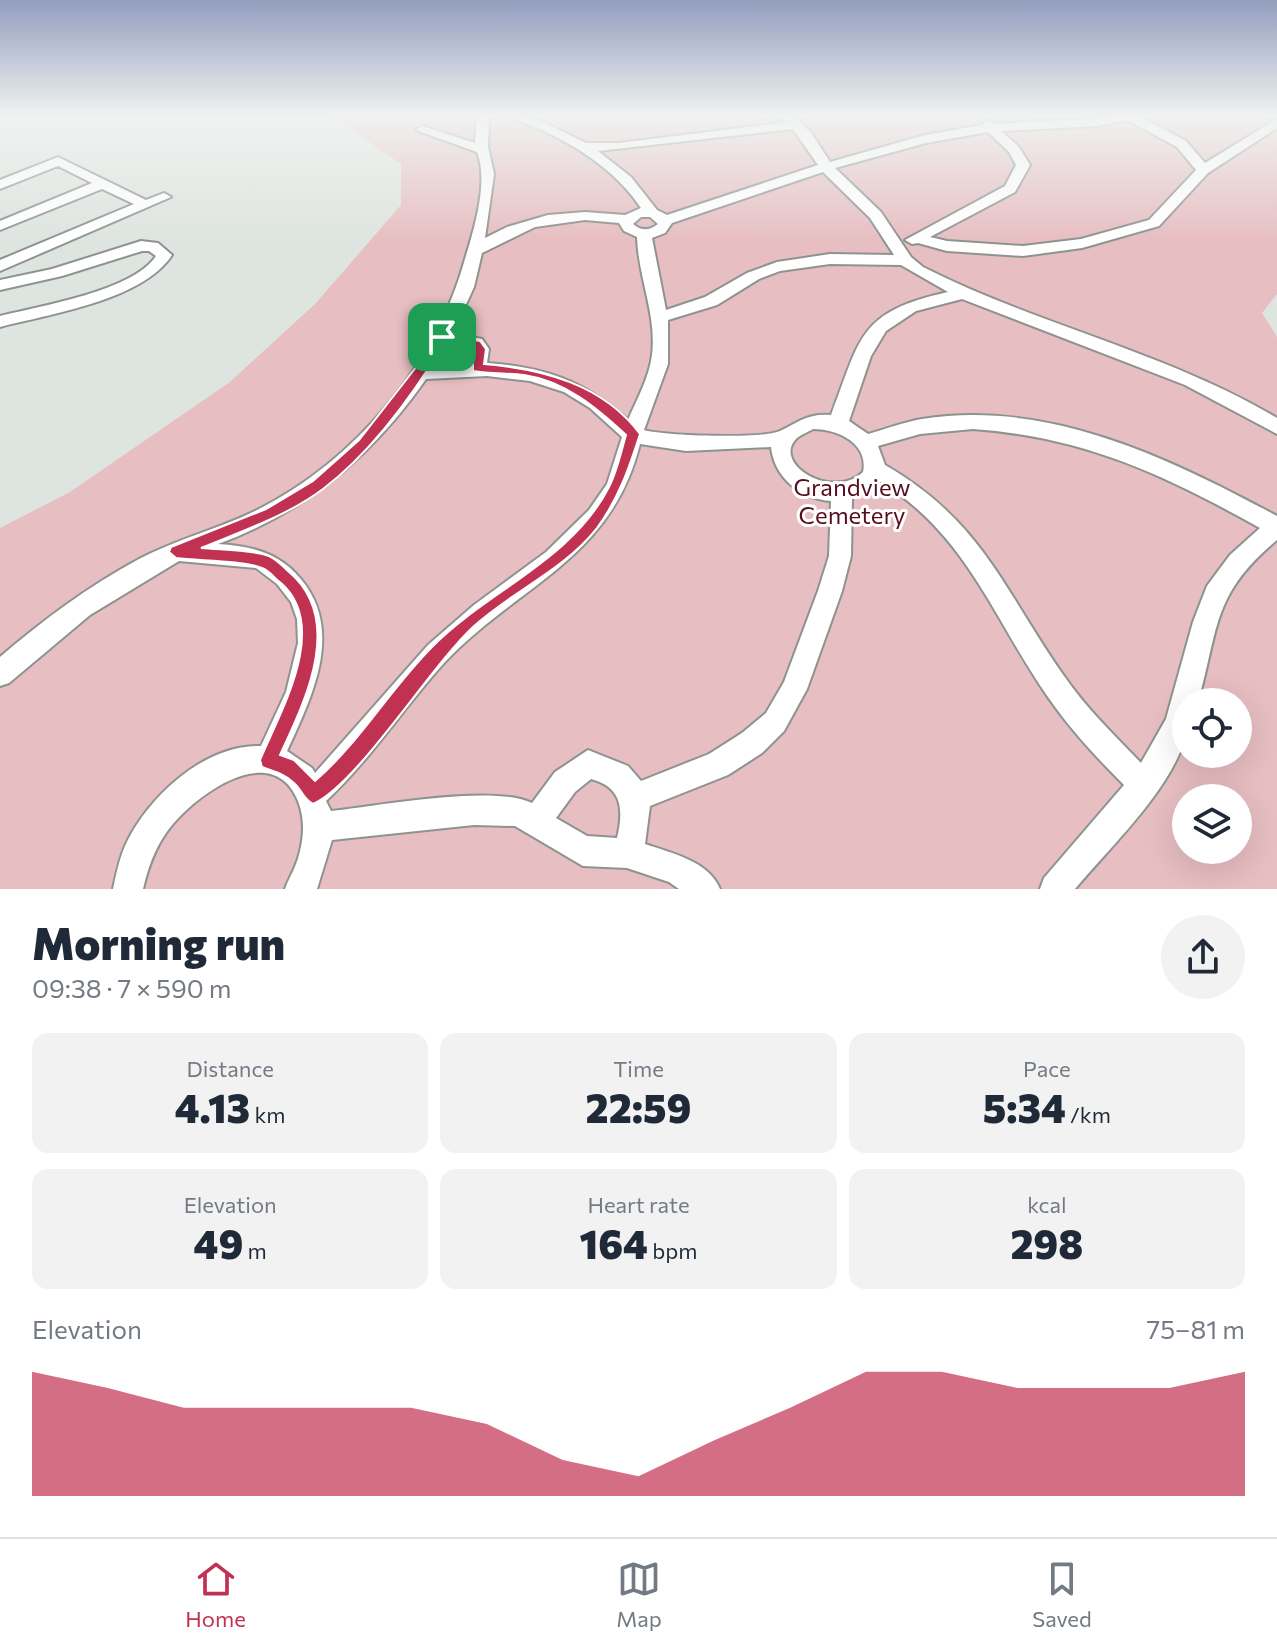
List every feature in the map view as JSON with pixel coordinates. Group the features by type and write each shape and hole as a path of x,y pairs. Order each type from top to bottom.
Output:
{"street":[{"path":"0,674 102,590 176,552 271,513 318,485 364,443 421,373 459,304 476,250 486,157"},
{"path":"313,794 342,769 435,655 469,621 564,554 591,524 615,489 657,376 661,317 644,250 648,223 642,196 596,157"},
{"path":"601,161 606,157"},
{"path":"821,157 827,168 859,197 896,243 905,260 933,279 1218,393 1277,427"},
{"path":"626,219 628,229 665,221 734,194 863,157"},
{"path":"896,243 917,238 1010,189 1023,165 1018,157"},
{"path":"1197,157 1203,170"},
{"path":"917,238 947,246 1023,251 1098,240 1154,223 1203,170 1223,157"},
{"path":"0,185 58,161 146,205"},
{"path":"0,226 104,183"},
{"path":"0,266 164,197"},
{"path":"476,250 505,232 546,217 594,214 626,219 641,212 648,223 660,230 665,221"},
{"path":"0,285 56,273 141,246 153,246 164,255 156,269 134,280 0,322"},
{"path":"661,317 711,301 753,276 777,267 830,259 905,260"},
{"path":"838,424 854,386 865,343 876,328 911,307 965,293"},
{"path":"442,337 476,343 480,349 477,368"},
{"path":"421,373 477,368 528,372 570,386 602,405 633,434 681,443 785,438"},
{"path":"810,422 838,424 867,442 875,457 875,469 868,482 842,493 825,492 795,479 781,456 785,438 797,427 810,422"},
{"path":"867,442 899,429 936,424 981,423 1043,428 1148,460 1215,491 1277,527 1250,547 1211,603 1192,681 1171,741 1142,783 1055,889"},
{"path":"875,469 925,499 965,539 997,584 1055,685 1087,728 1142,783"},
{"path":"635,797 718,765 752,743 775,722 794,689 830,591 840,556 842,493"},
{"path":"176,552 267,562 293,585 307,612 309,647 301,689 269,760"},
{"path":"128,889 138,850 153,823 173,799 221,767 246,760 269,760 287,766 302,778 313,794 319,827 315,854 300,889"},
{"path":"537,822 554,793 570,775 588,764 606,767 624,779 635,797 637,828 627,853"},
{"path":"319,827 474,811 519,812 583,851 627,853 678,870 705,889"}],"green space":[{"name":"Grandview Cemetery","path":"392,157 1277,157 1277,294 1262,313 1277,337 1277,889 0,889 0,528 70,492 230,382 316,303 401,205 401,164"}],"route":[{"path":"442,337 476,343 480,349 477,368 528,372 570,386 602,405 633,434 626,459 615,489 591,524 564,554 469,621 435,655 342,769 313,794 302,778 287,766 269,760 301,689 308,662 310,633 307,612 293,585 267,562 176,552 271,513 318,485 364,443 421,373 442,337"}]}
